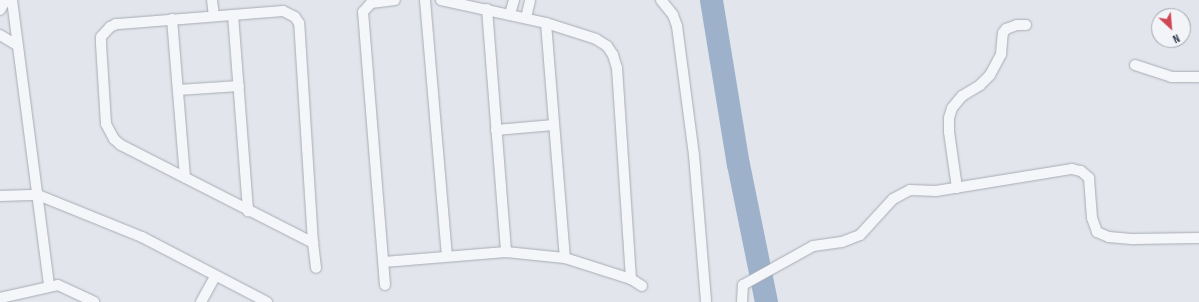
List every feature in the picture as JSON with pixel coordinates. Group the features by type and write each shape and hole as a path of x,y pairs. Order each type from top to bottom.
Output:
{"street":[{"path":"0,10 6,0"},
{"path":"12,0 49,286"},
{"path":"212,0 214,16"},
{"path":"385,285 363,12 371,2 395,0"},
{"path":"425,0 447,256"},
{"path":"441,0 546,23 596,39 607,46 613,55 617,68 631,279"},
{"path":"510,14 514,0"},
{"path":"526,18 530,0"},
{"path":"661,0 673,15 677,26 694,155 706,302"},
{"path":"487,9 506,252"},
{"path":"313,243 121,145 106,124 101,44 105,32 116,24 172,19 283,11 295,17 299,23 313,243 316,268"},
{"path":"233,15 248,211"},
{"path":"172,19 185,177"},
{"path":"546,23 565,258"},
{"path":"957,188 949,132 949,118 952,108 962,96 980,85 990,75 1001,54 1002,33 1006,29 1026,25"},
{"path":"0,35 18,46"},
{"path":"1135,65 1171,77 1199,77"},
{"path":"178,90 238,86"},
{"path":"496,130 554,125"},
{"path":"742,302 743,285 813,246 842,242 860,235 893,199 905,192 929,192 1072,170 1081,171 1089,178 1092,218 1097,232 1109,237 1134,239 1199,238"},
{"path":"0,196 38,195 142,237 215,277 267,302"},
{"path":"384,262 506,252 565,258 631,279 642,286"},
{"path":"201,302 215,277"},
{"path":"0,298 28,294 49,286 64,286 94,302"}],"waterway":[{"path":"711,0 738,164 766,302"}]}
